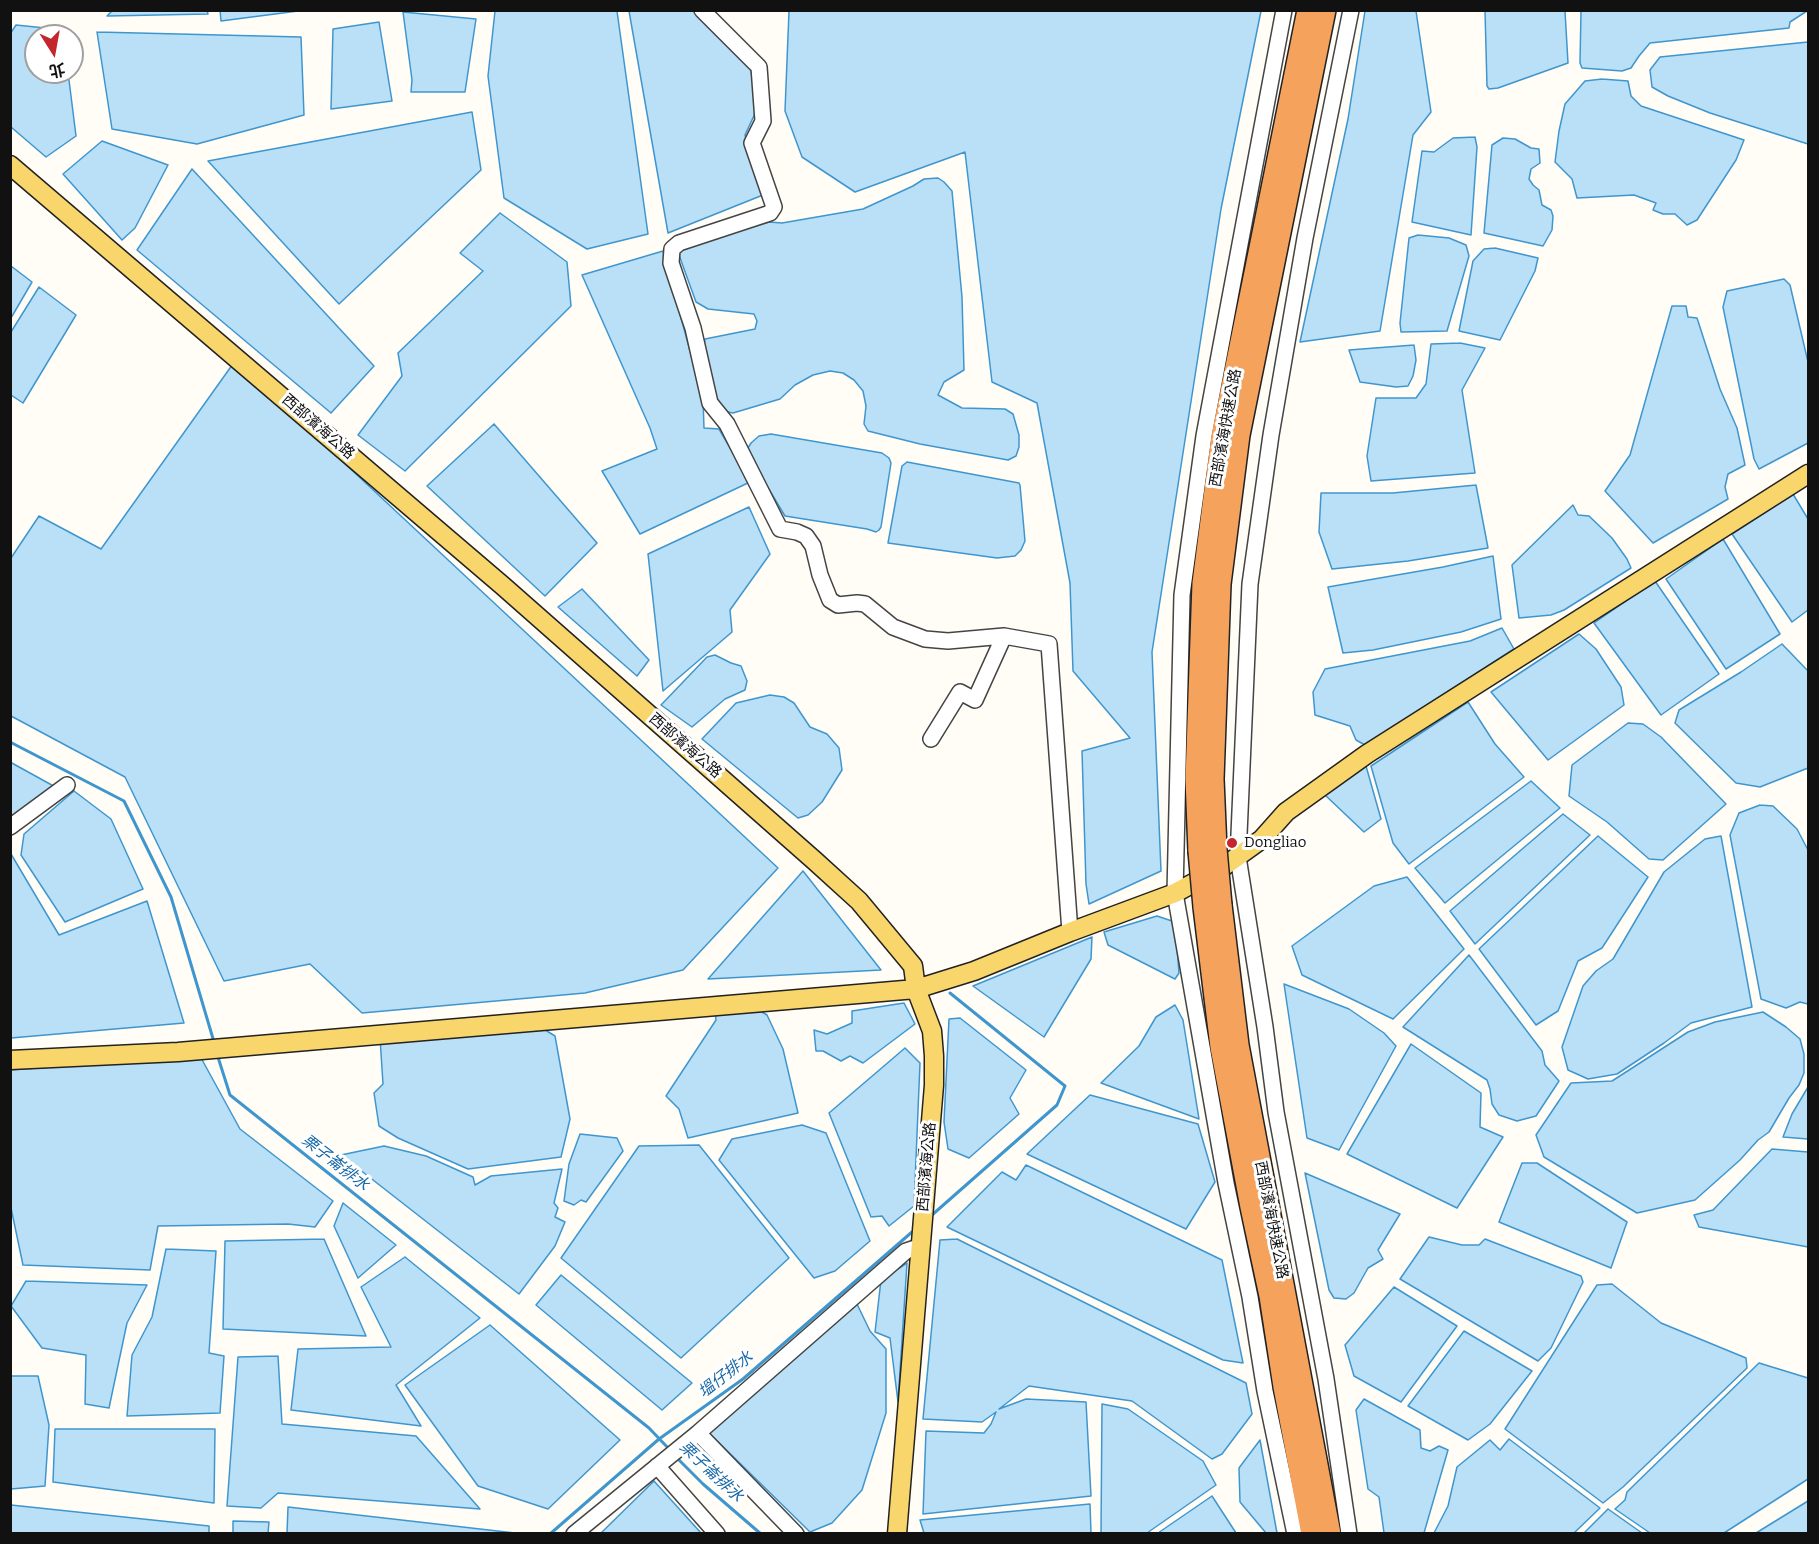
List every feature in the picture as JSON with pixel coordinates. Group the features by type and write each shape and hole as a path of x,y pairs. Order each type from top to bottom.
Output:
{"highway":[{"name":"西部濱海快速公路","path":"1208,850 1196,779 1203,583 1222,436 1308,10"},
{"name":"西部濱海快速公路","path":"1208,850 1220,584 1239,435 1325,10"},
{"path":"1208,850 1212,906"},
{"name":"西部濱海快速公路","path":"1212,906 1221,1047 1270,1296 1284,1387 1312,1533"},
{"name":"西部濱海快速公路","path":"1212,906 1330,1533"}],"main road":[{"name":"西部濱海公路","path":"10,165 485,571 815,861 859,901 913,966 916,989 932,1031 934,1085 897,1533"},
{"path":"10,1060 178,1052 916,989 974,971 1175,893 1238,857 1262,839 1286,812 1367,754 1809,474"}],"street":[{"path":"702,10 759,67 763,121 752,143 774,207 770,213 679,243 672,249 671,263 693,328 710,403 727,424 780,529 797,531 806,536 813,546 820,575 830,600 838,605 866,603 893,627 925,639 948,641 1004,636 1049,644 1070,932"},
{"path":"1284,10 1204,436 1182,594 1175,893 1226,1183 1250,1297 1264,1391 1295,1533"},
{"path":"1349,1533 1326,1379 1276,1112 1238,857 1250,584 1271,435 1305,238 1351,10"},
{"path":"931,739 960,692 975,700 1004,636"},
{"path":"10,827 67,785"},
{"path":"574,1533 698,1433 906,1251 921,1246"},
{"path":"698,1433 796,1533"},
{"path":"668,1457 717,1533"}],"water":[{"path":"207,10 208,14 107,16 112,11"},
{"path":"220,10 298,10 298,11 221,21"},
{"path":"1581,10 1807,11 1790,22 1789,28 1650,43 1631,68 1622,71 1582,68 1580,63"},
{"path":"495,11 617,11 648,234 587,249 504,198 488,76"},
{"path":"629,11 694,11 750,66 758,107 745,135 763,195 668,233"},
{"path":"789,11 1261,11 1221,209 1152,652 1161,871 1089,904 1086,884 1082,751 1130,738 1073,671 1070,583 1037,403 992,382 965,152 855,192 802,157 785,111"},
{"path":"1365,11 1416,11 1431,112 1413,135 1380,331 1300,342 1348,119"},
{"path":"1485,11 1565,11 1568,63 1498,88 1489,89 1487,86"},
{"path":"403,12 476,19 465,92 411,92 412,80"},
{"path":"379,22 392,101 331,109 333,29"},
{"path":"16,25 24,26 24,84 70,84 76,136 46,157 11,127 10,34"},
{"path":"97,32 301,37 304,115 197,144 112,129"},
{"path":"1808,42 1808,144 1710,113 1652,87 1650,70 1660,57"},
{"path":"1602,79 1628,81 1631,96 1641,106 1744,140 1736,160 1697,220 1687,225 1675,214 1663,214 1653,210 1656,203 1634,195 1577,198 1572,179 1555,162 1559,131 1565,104 1585,81"},
{"path":"472,112 481,170 339,304 208,161"},
{"path":"1475,137 1477,147 1471,235 1412,222 1422,151 1434,152 1453,138"},
{"path":"1503,138 1515,139 1531,148 1539,149 1540,163 1531,169 1529,179 1539,190 1542,205 1551,210 1553,216 1552,230 1543,246 1484,233 1492,145"},
{"path":"102,141 168,165 135,228 122,240 63,174"},
{"path":"192,169 374,366 331,413 137,250"},
{"path":"938,178 952,191 962,297 964,370 944,382 938,395 962,408 1005,409 1013,414 1019,435 1016,456 1008,460 920,444 868,431 864,424 866,406 863,391 854,380 843,373 830,371 813,375 795,385 780,399 733,413 719,410 704,346 705,339 755,329 757,321 754,314 708,309 696,302 679,255 680,250 769,222 782,223 863,209 924,179"},
{"path":"500,213 567,262 571,306 405,471 358,435 402,376 398,353 483,271 460,253"},
{"path":"1418,235 1449,238 1466,245 1469,256 1447,331 1401,332 1409,238"},
{"path":"1495,248 1538,258 1535,271 1500,340 1459,331 1473,261 1484,249"},
{"path":"663,251 703,399 704,428 719,429 750,482 640,534 602,471 657,449 650,428 582,275"},
{"path":"11,266 32,282 11,318"},
{"path":"1784,279 1790,285 1808,362 1808,443 1759,469 1754,459 1723,307 1727,291"},
{"path":"39,287 76,315 23,403 11,395 11,332"},
{"path":"1672,306 1686,306 1688,317 1697,318 1720,389 1737,428 1745,465 1728,474 1725,487 1728,499 1653,543 1605,491 1630,455"},
{"path":"1460,343 1485,348 1462,390 1475,473 1371,481 1367,456 1376,398 1416,398 1426,384 1431,344"},
{"path":"1414,345 1416,360 1413,376 1408,386 1396,387 1360,382 1349,350"},
{"path":"235,361 778,868 683,970 585,993 362,1013 310,964 224,981 125,777 11,716 11,558 39,516 101,549"},
{"path":"494,424 597,543 545,596 427,486"},
{"path":"771,434 882,453 889,458 891,463 879,530 876,532 785,516 746,451 759,436"},
{"path":"907,462 1019,483 1025,541 1021,550 1015,556 997,558 888,543 902,466"},
{"path":"1476,485 1488,548 1408,561 1332,569 1319,532 1321,493 1393,493"},
{"path":"1793,494 1808,519 1808,610 1792,622 1732,534"},
{"path":"1573,505 1578,515 1589,516 1612,538 1631,568 1564,610 1551,615 1519,618 1512,565"},
{"path":"749,507 770,554 730,610 732,632 663,691 648,554"},
{"path":"1723,539 1780,634 1726,669 1666,579"},
{"path":"1493,556 1501,619 1461,632 1373,650 1343,653 1328,587"},
{"path":"1655,581 1719,674 1661,715 1594,623"},
{"path":"582,589 649,660 637,676 558,607"},
{"path":"1502,628 1514,649 1365,745 1356,740 1350,726 1315,715 1313,692 1325,669 1470,641"},
{"path":"1579,634 1596,649 1621,687 1624,705 1548,760 1491,692"},
{"path":"1782,644 1808,671 1808,768 1760,787 1736,783 1675,723 1679,710"},
{"path":"715,655 741,666 747,681 745,690 725,699 692,727 661,705 707,657"},
{"path":"770,695 784,697 794,703 810,727 827,734 839,748 842,770 822,802 808,815 798,818 702,739 736,703"},
{"path":"1468,702 1495,744 1524,777 1409,864 1393,843 1371,766"},
{"path":"1628,723 1643,724 1661,737 1726,804 1663,860 1649,859 1607,822 1569,796 1572,765"},
{"path":"10,762 59,789 10,824"},
{"path":"1366,766 1381,819 1364,832 1325,795"},
{"path":"1531,781 1560,808 1445,903 1415,868"},
{"path":"74,791 111,819 143,889 65,922 21,855 24,834"},
{"path":"1760,805 1773,806 1797,829 1808,850 1808,1004 1800,1002 1786,1008 1761,999 1730,835 1739,813"},
{"path":"1563,814 1590,835 1475,944 1450,911"},
{"path":"1598,836 1648,877 1602,948 1578,961 1558,1011 1536,1025 1479,949"},
{"path":"1721,836 1752,1007 1691,1023 1617,1074 1588,1079 1568,1070 1562,1047 1583,986 1596,971 1613,959 1664,872 1705,839"},
{"path":"11,854 59,935 147,901 184,1023 11,1038"},
{"path":"803,871 881,970 708,979"},
{"path":"1407,877 1464,949 1393,1019 1302,975 1292,946 1374,886"},
{"path":"1157,916 1175,922 1179,973 1175,979 1108,945 1104,932"},
{"path":"1092,937 1091,959 1044,1037 973,986"},
{"path":"1469,955 1542,1051 1545,1065 1559,1081 1536,1116 1517,1121 1499,1115 1492,1104 1487,1080 1403,1027"},
{"path":"1284,984 1349,1009 1384,1033 1396,1046 1339,1150 1307,1138"},
{"path":"904,1003 915,1024 863,1063 850,1056 841,1061 823,1051 816,1051 814,1030 827,1034 852,1023 852,1011"},
{"path":"1175,1005 1183,1020 1199,1119 1101,1083 1139,1046 1156,1017"},
{"path":"757,1009 767,1015 783,1049 798,1113 688,1138 679,1109 666,1096 716,1020 715,1012"},
{"path":"1763,1012 1800,1039 1804,1054 1804,1073 1799,1085 1769,1132 1695,1200 1637,1213 1544,1157 1536,1135 1571,1083 1612,1081 1688,1032 1715,1022"},
{"path":"960,1018 1026,1070 1010,1098 1019,1114 969,1158 948,1149 944,1122 949,1019"},
{"path":"537,1025 555,1036 570,1119 561,1157 468,1169 398,1138 379,1126 374,1093 383,1084 380,1038"},
{"path":"1411,1044 1481,1093 1480,1127 1503,1137 1457,1208 1347,1154"},
{"path":"905,1048 920,1063 914,1206 889,1226 882,1216 871,1217 829,1113"},
{"path":"200,1056 240,1129 333,1201 315,1227 288,1224 158,1226 150,1270 23,1265 11,1208 10,1070"},
{"path":"1808,1087 1808,1139 1783,1137 1792,1114"},
{"path":"1090,1095 1198,1124 1215,1182 1186,1229 1027,1154"},
{"path":"802,1125 826,1133 870,1241 835,1271 814,1278 719,1160 732,1139"},
{"path":"580,1134 617,1138 623,1151 586,1202 581,1200 574,1205 564,1201 569,1164"},
{"path":"699,1145 789,1258 681,1358 561,1258 639,1146"},
{"path":"384,1146 426,1156 473,1177 475,1185 491,1176 562,1169 554,1203 558,1208 555,1217 565,1222 555,1246 519,1294 341,1155"},
{"path":"1772,1149 1808,1152 1808,1247 1699,1227 1694,1215 1713,1210"},
{"path":"1522,1163 1537,1163 1627,1222 1611,1268 1499,1222"},
{"path":"1026,1165 1222,1260 1243,1363 1223,1360 947,1227 1002,1172 1016,1180"},
{"path":"1305,1173 1400,1214 1378,1250 1383,1259 1368,1268 1354,1293 1346,1299 1334,1298 1329,1290"},
{"path":"343,1203 396,1245 358,1278 334,1226"},
{"path":"1429,1237 1462,1245 1479,1245 1485,1239 1581,1276 1583,1282 1551,1348 1538,1361 1400,1279"},
{"path":"324,1239 366,1336 223,1329 225,1241"},
{"path":"957,1239 1246,1383 1252,1414 1222,1454 1212,1459 1132,1401 1029,1386 999,1409 1026,1399 1086,1402 1091,1496 923,1514 926,1431 984,1433 996,1412 982,1422 923,1419 940,1240"},
{"path":"166,1249 216,1251 209,1353 224,1356 220,1413 127,1416 132,1355 152,1317"},
{"path":"405,1257 480,1318 396,1385 421,1426 291,1410 298,1349 391,1347 361,1287"},
{"path":"907,1263 898,1402 890,1338 875,1332 881,1280"},
{"path":"561,1275 692,1383 662,1410 536,1305"},
{"path":"26,1281 147,1285 127,1323 109,1408 85,1404 86,1355 42,1348 11,1306"},
{"path":"1612,1284 1661,1323 1746,1358 1747,1368 1623,1487 1603,1503 1505,1429 1597,1285"},
{"path":"1394,1287 1457,1326 1401,1402 1354,1376 1345,1345"},
{"path":"856,1302 870,1331 886,1349 886,1413 862,1490 832,1523 810,1532 709,1433"},
{"path":"490,1325 620,1440 548,1509 478,1486 405,1385"},
{"path":"1464,1331 1532,1371 1490,1424 1468,1440 1408,1406"},
{"path":"278,1356 282,1424 416,1436 480,1509 278,1493 261,1508 227,1506 238,1357"},
{"path":"1759,1363 1808,1378 1808,1479 1724,1533 1650,1533 1615,1509 1625,1500 1627,1492"},
{"path":"11,1376 38,1376 49,1425 45,1486 11,1489"},
{"path":"1364,1399 1420,1430 1421,1448 1430,1451 1439,1446 1448,1450 1424,1533 1384,1533 1379,1497 1368,1489 1356,1410"},
{"path":"1102,1404 1128,1409 1203,1461 1216,1485 1147,1533 1101,1533"},
{"path":"55,1429 215,1429 214,1503 53,1482"},
{"path":"1509,1439 1600,1508 1574,1533 1434,1533 1448,1506 1457,1467 1490,1440 1500,1450"},
{"path":"1260,1440 1277,1533 1266,1533 1240,1502 1239,1468"},
{"path":"654,1481 701,1533 601,1533"},
{"path":"1212,1496 1236,1533 1158,1533"},
{"path":"1808,1501 1808,1533 1756,1533"},
{"path":"1090,1504 1091,1533 924,1533 920,1520"},
{"path":"11,1505 209,1526 209,1533 11,1533"},
{"path":"288,1507 515,1533 287,1533"},
{"path":"1608,1509 1642,1533 1584,1533"},
{"path":"233,1521 269,1522 268,1533 233,1533"}],"waterway":[{"name":"栗子崙排水","path":"10,742 124,801 171,897 214,1042"},
{"name":"塭仔排水","path":"932,1215 1057,1105 1065,1086 950,993"},
{"name":"栗子崙排水","path":"217,1054 230,1095 649,1428 670,1450"},
{"name":"塭仔排水","path":"550,1534 659,1439 743,1379 912,1232"},
{"name":"栗子崙排水","path":"676,1457 703,1484 761,1534"}],"place":[{"name":"Dongliao","path":"1232,843"}]}
